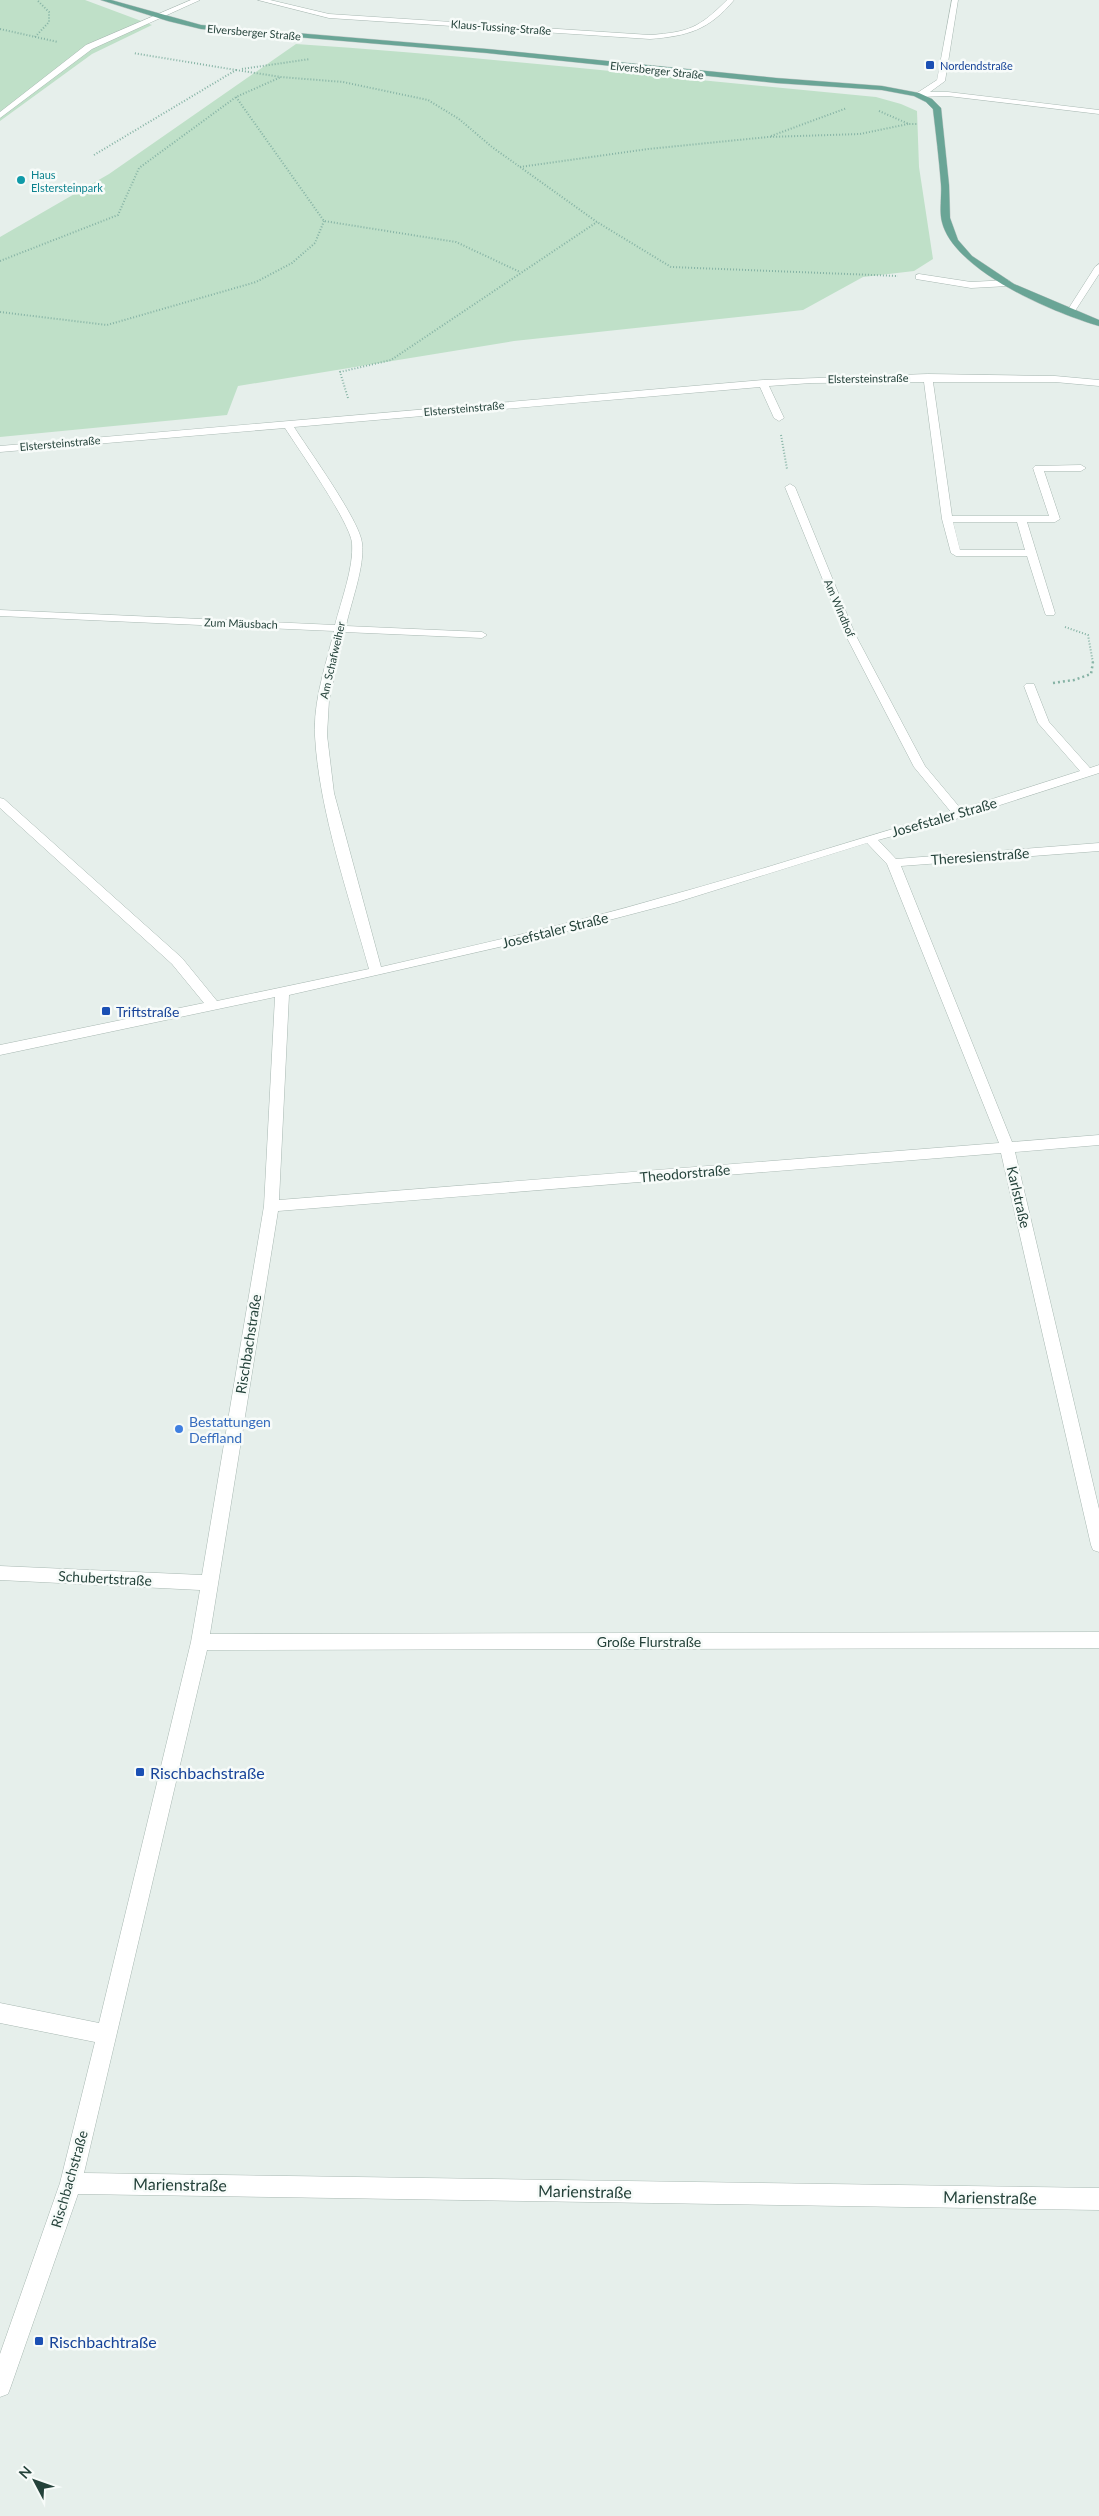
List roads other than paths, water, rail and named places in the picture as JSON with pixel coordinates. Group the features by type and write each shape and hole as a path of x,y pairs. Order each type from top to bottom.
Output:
{"main road":[{"name":"Elversberger Straße","path":"104,0 200,27 488,51 724,77 872,88 920,96"},
{"path":"920,96 932,101 937,108 945,186 946,223 963,253 980,267 1008,283 1099,323"}],"street":[{"path":"0,116 89,47 197,0"},
{"name":"Klaus-Tussing-Straße","path":"261,0 329,16 650,36 695,31 706,25 731,0"},
{"path":"920,96 941,81 955,0"},
{"path":"920,96 948,94 1099,112"},
{"path":"1071,311 1099,267"},
{"path":"919,277 971,285 1008,283"},
{"name":"Elstersteinstraße","path":"0,449 287,423 839,378 1055,379 1099,383"},
{"name":"Elstersteinstraße","path":"928,378 947,519 956,553 1031,553"},
{"path":"763,383 779,418"},
{"name":"Am Schafweiher","path":"287,423 349,522 357,542 355,563 323,700 321,735 328,793 376,972"},
{"path":"947,519 1055,519 1038,468 1081,468"},
{"name":"Am Windhof","path":"790,487 850,634 920,767 959,814"},
{"path":"1021,519 1050,613"},
{"name":"Zum Mäusbach","path":"0,613 482,635"},
{"path":"1030,686 1044,723 1094,771"},
{"name":"Josefstaler Straße","path":"0,1050 376,972 552,932 670,900 959,814 1094,771"},
{"path":"1,804 177,961 214,1006"},
{"path":"870,839 893,863"},
{"name":"Theresienstraße","path":"893,863 1099,847"},
{"name":"Karlstraße","path":"893,863 1007,1146 1099,1545"},
{"name":"Rischbachstraße","path":"0,2386 71,2183 200,1642 271,1206 282,992"},
{"name":"Theodorstraße","path":"271,1206 1099,1140"},
{"name":"Schubertstraße","path":"0,1573 209,1583"},
{"name":"Große Flurstraße","path":"200,1642 1099,1640"},
{"path":"0,2013 106,2034"},
{"name":"Marienstraße","path":"71,2183 1099,2199"}],"place":[{"name":"Nordendstraße","path":"930,65"},
{"name":"Haus Elstersteinpark","path":"21,180"},
{"name":"Triftstraße","path":"106,1011"},
{"name":"Bestattungen Deffland","path":"179,1429"},
{"name":"Rischbachstraße","path":"140,1772"},
{"name":"Rischbachtraße","path":"39,2341"}]}
